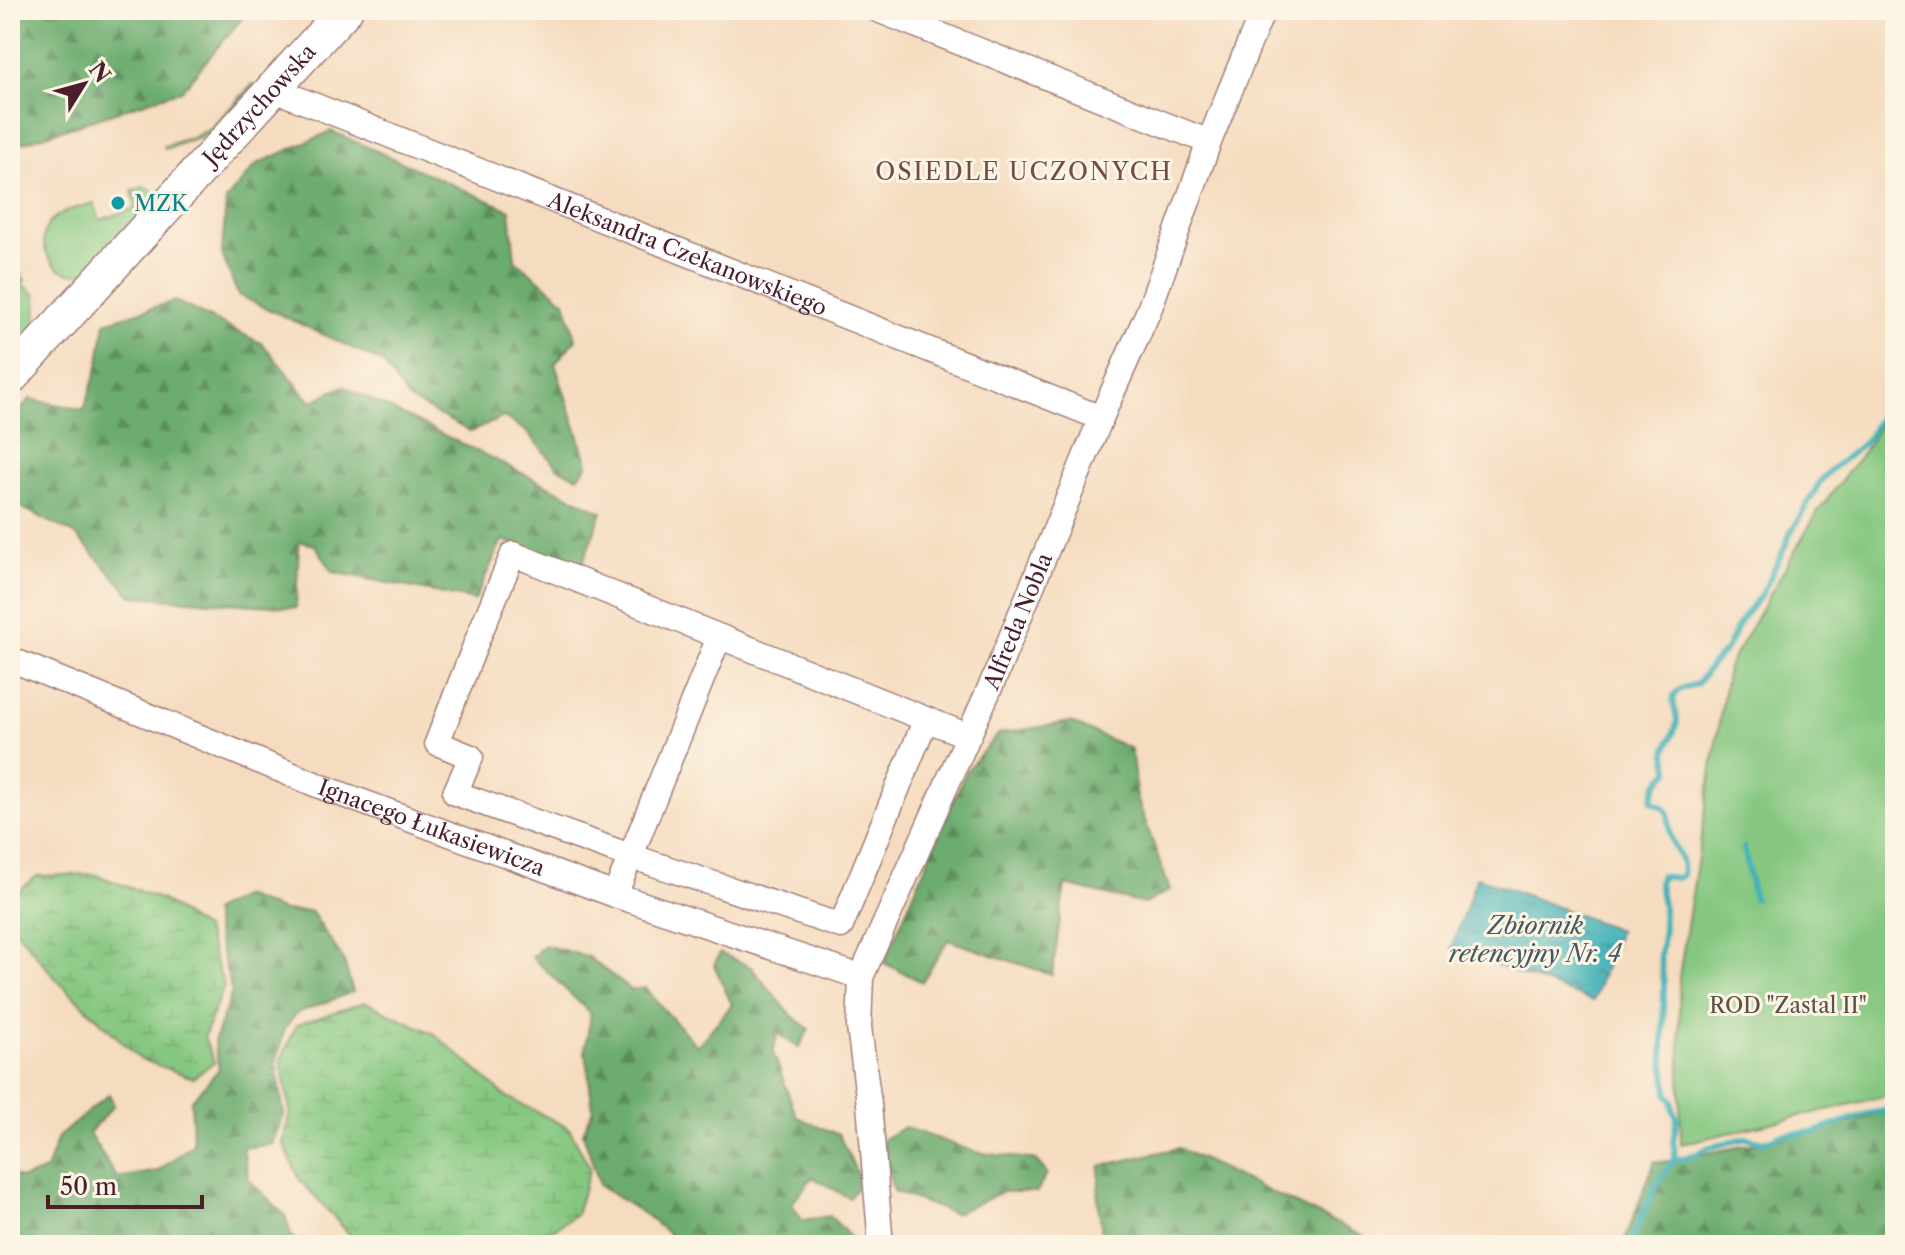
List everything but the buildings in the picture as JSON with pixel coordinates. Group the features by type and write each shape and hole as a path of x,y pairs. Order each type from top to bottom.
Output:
{"main road":[{"name":"Jędrzychowska","path":"10,378 345,10"}],"street":[{"path":"878,10 1209,142"},
{"name":"Alfreda Nobla","path":"881,1245 859,1027 861,977 968,736 1149,310 1209,142 1263,10"},
{"name":"Aleksandra Czekanowskiego","path":"273,89 1101,418"},
{"path":"926,719 841,926 630,856 455,793 471,757 437,743 513,554 719,637 926,719 968,736"},
{"path":"615,895 719,637"},
{"name":"Ignacego Łukasiewicza","path":"10,659 322,787 615,895 861,977"}],"green space":[{"path":"10,10 249,10 182,90 10,147"},
{"path":"253,84 211,134 165,149 164,146 211,128"},
{"path":"331,131 510,210 515,260 565,301 576,339 555,364 588,464 578,477 558,468 527,432 504,417 471,432 408,399 382,362 238,295 222,254 226,200 257,164"},
{"path":"144,187 153,191 156,198 87,272 65,272 51,261 46,253 44,236 52,220 72,209 94,203 100,220 136,208 132,191"},
{"path":"10,258 25,280 22,284 36,295 37,326 10,362 10,345 15,331 10,303"},
{"path":"175,301 263,344 311,402 343,386 602,512 582,565 502,540 475,600 333,572 315,545 299,541 296,608 132,596 75,534 10,502 10,421 30,399 84,410 99,363 105,322"},
{"name":"ROD \"Zastal II\"","path":"1895,393 1895,1094 1681,1144 1679,977 1728,667 1817,513 1869,444"},
{"path":"1070,722 1131,749 1137,798 1170,890 1144,904 1065,885 1052,975 948,940 922,982 884,963 966,771 998,734"},
{"path":"94,874 162,900 205,930 224,986 204,1037 214,1062 193,1078 140,1059 57,980 14,928 10,898 37,876"},
{"path":"243,896 283,911 311,911 343,959 353,992 297,1013 285,1028 276,1062 284,1115 272,1144 243,1148 249,1180 285,1215 292,1238 310,1245 10,1245 10,1173 21,1179 46,1170 58,1137 109,1094 114,1105 89,1133 117,1178 158,1171 193,1144 191,1101 219,1069 214,1041 232,992 213,911"},
{"path":"544,945 588,957 631,990 645,988 697,1046 732,1005 714,965 720,953 751,967 792,1016 809,1029 799,1048 778,1033 773,1052 797,1117 839,1135 861,1182 849,1198 812,1177 792,1204 802,1220 830,1216 858,1245 700,1245 698,1235 679,1243 647,1216 600,1186 583,1133 593,1109 585,1049 591,1014 532,957"},
{"path":"365,1002 435,1034 505,1096 569,1128 590,1168 576,1214 531,1245 381,1245 351,1236 300,1180 283,1143 290,1112 281,1060 296,1025"},
{"path":"1895,1110 1895,1245 1623,1245 1655,1161 1663,1162 1817,1131"},
{"path":"904,1127 975,1152 1036,1160 1047,1173 1037,1192 1003,1192 954,1214 893,1191 882,1140"},
{"path":"1178,1148 1382,1245 1103,1245 1098,1198 1100,1166"}],"water":[{"name":"Zbiornik retencyjny Nr. 4","path":"1477,877 1619,930 1593,1001 1451,949"}],"waterway":[{"path":"1629,1245 1654,1189 1673,1161 1675,1152 1673,1141 1677,1118 1667,1093 1663,1049 1664,983 1660,956 1664,929 1659,883 1661,876 1677,878 1682,875 1683,869 1670,835 1667,812 1652,801 1657,785 1669,772 1666,753 1677,721 1674,695 1697,684 1725,651 1743,617 1762,594 1790,534 1820,482 1869,436 1887,404 1895,380"},
{"path":"1744,848 1754,899"},
{"path":"1673,1161 1746,1138 1765,1142 1780,1135 1815,1132 1863,1115 1895,1109"}],"place":[{"name":"MZK","path":"118,203"}],"district":[{"name":"OSIEDLE UCZONYCH","path":"1024,172"}]}
